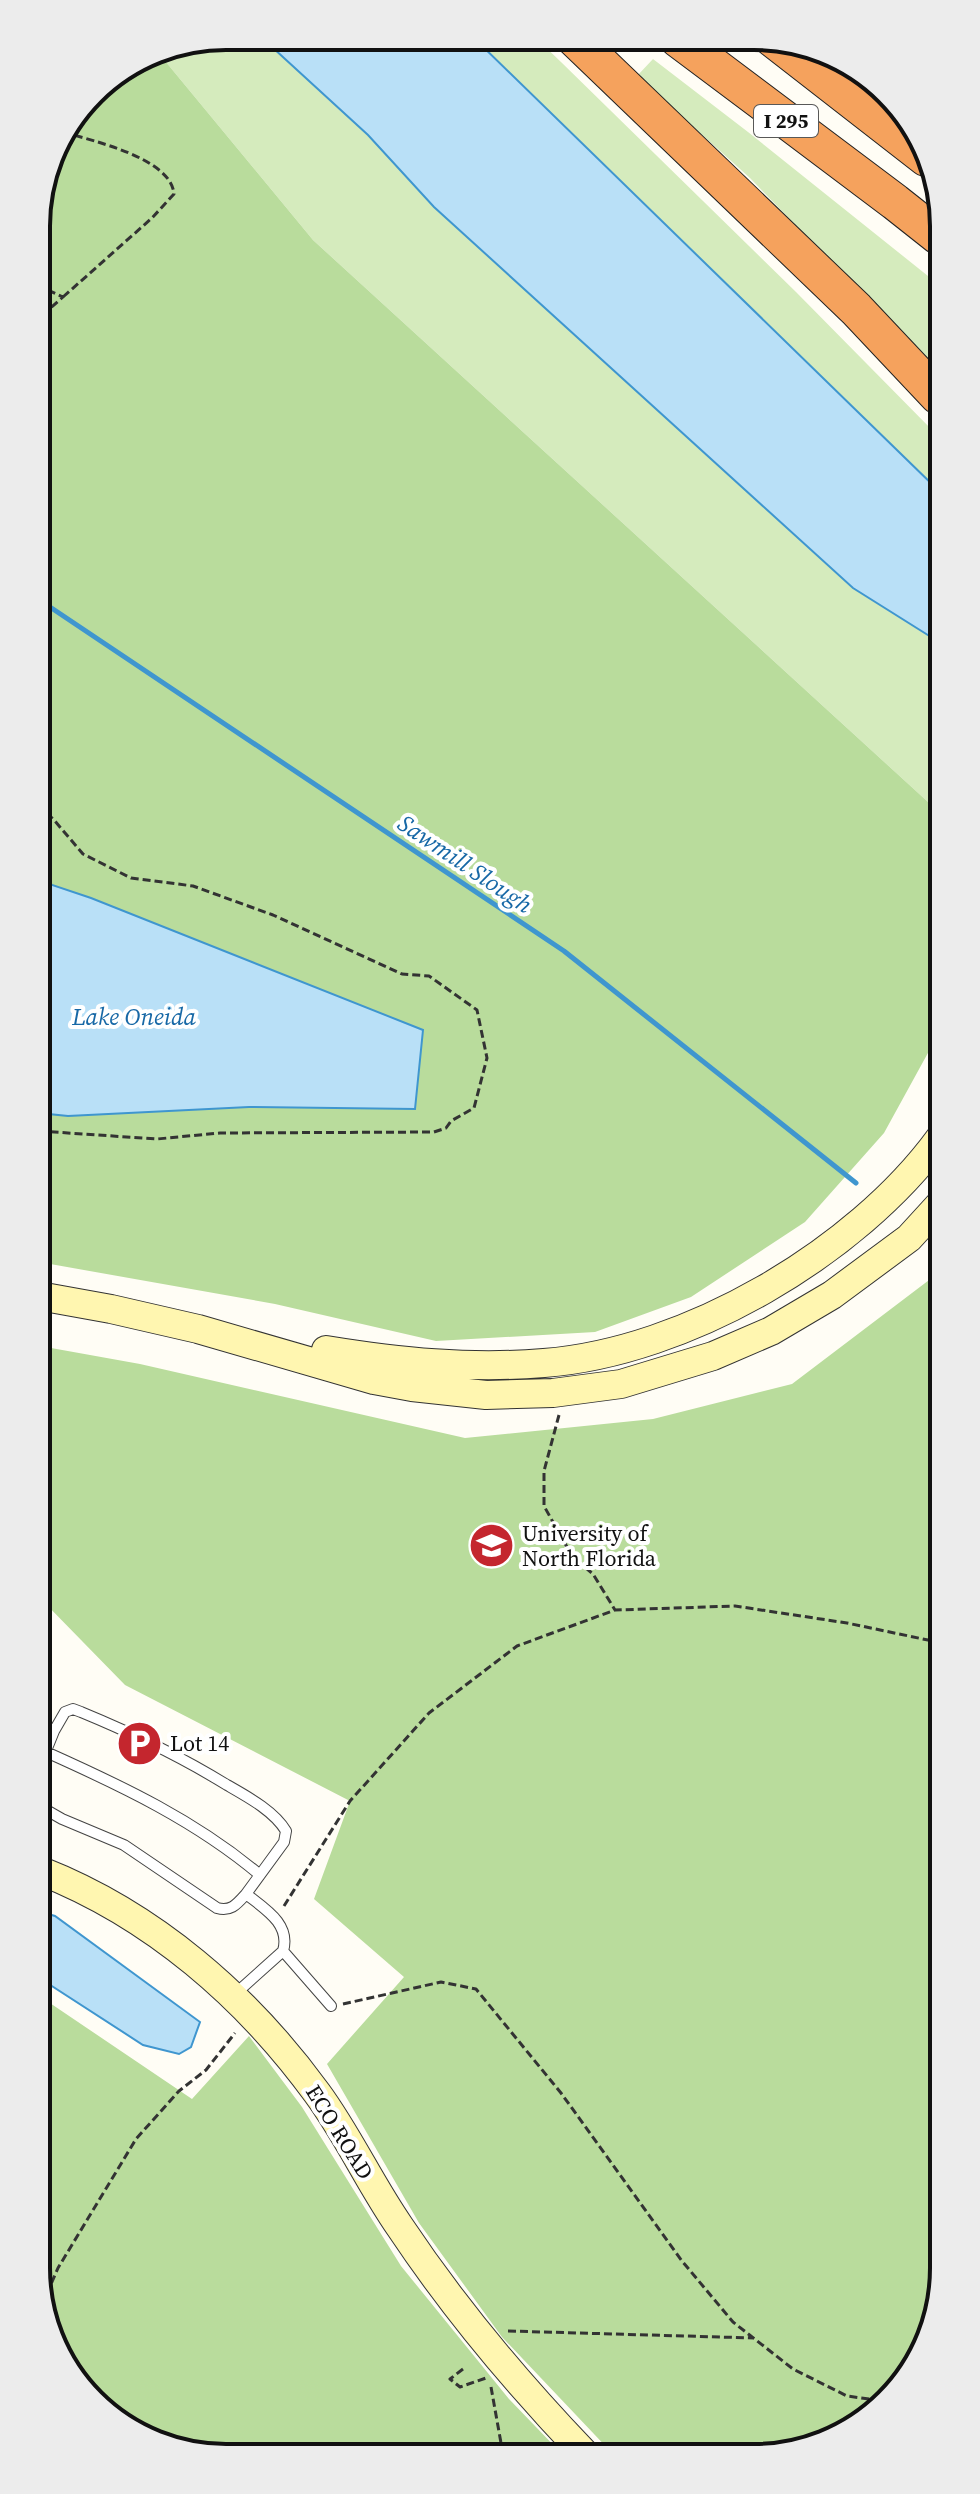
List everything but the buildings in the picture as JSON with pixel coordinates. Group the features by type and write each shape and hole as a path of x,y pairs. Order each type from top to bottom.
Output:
{"highway":[{"path":"586,50 856,309 930,388"},
{"name":"I 295","path":"693,50 930,230"},
{"name":"I 295","path":"793,54 910,146"},
{"path":"827,66 895,121"}],"street":[{"path":"198,1329 403,1362 475,1366 555,1362 652,1341 746,1301 809,1263 874,1210 930,1151"},
{"path":"50,1298 198,1329 374,1380 412,1387 486,1395 562,1392 621,1384 713,1356 771,1331 832,1295 909,1238 930,1215"},
{"name":"ECO ROAD","path":"50,1875 153,1931 185,1954 241,2004 283,2049 319,2094 399,2226 447,2295 576,2444"}],"lane":[{"path":"50,1742 65,1712 73,1709 188,1761 248,1797 286,1831 284,1842 246,1894 234,1907 225,1910 217,1908 124,1845 50,1812"},
{"path":"50,1729 54,1731"},
{"path":"50,1754 103,1777 197,1827 260,1875"},
{"path":"241,2004 283,1951 286,1941 276,1919 246,1894"},
{"path":"283,1951 331,2006"}],"path":[{"path":"50,308 152,218 174,194 174,185 164,172 118,148 75,136"},
{"path":"50,291 63,297"},
{"path":"50,818 83,854 131,878 193,886 273,915 402,974 429,976 477,1010 487,1058 474,1108 451,1121 446,1128 434,1132 234,1132 157,1139 50,1132"},
{"path":"562,1392 555,1434 544,1471 544,1506 572,1556 593,1574 615,1610"},
{"path":"276,1919 350,1801 429,1713 517,1646 615,1610 735,1606 847,1623 930,1640"},
{"path":"331,2006 441,1982 476,1989 561,2093 682,2261 733,2322 793,2369 847,2396 871,2399"},
{"path":"51,2283 136,2139 179,2091 206,2070 241,2004"},
{"path":"508,2331 754,2338"},
{"path":"463,2369 450,2379 460,2387 487,2378"}],"green space":[{"path":"275,50 368,135 434,207 853,588 930,636 930,804 313,240 165,61 192,53"},
{"path":"486,50 548,50 561,62 930,428 930,482"},
{"path":"653,59 930,278 930,364 750,178 637,76"},
{"path":"165,61 313,240 930,804 930,1049 884,1133 805,1222 691,1297 595,1332 436,1341 275,1304 50,1264 50,1114 68,1116 249,1107 423,1031 52,885 50,214 53,192 63,159 86,119 128,80"},
{"path":"930,1279 930,2280 924,2314 906,2356 886,2384 852,2414 821,2431 800,2438 754,2444 603,2444 502,2337 419,2223 327,2064 404,1977 314,1899 350,1801 125,1685 50,1608 50,1348 140,1364 465,1438 653,1419 792,1384"},
{"path":"50,2003 192,2099 249,2036 302,2107 401,2266 509,2399 552,2444 226,2444 192,2441 148,2426 110,2400 74,2356 63,2335 52,2291"}],"water":[{"path":"275,50 486,50 930,482 930,636 853,588 434,207 368,135"},
{"name":"Lake Oneida","path":"50,883 423,1030 415,1109 249,1107 68,1116 50,1114"},
{"path":"50,1915 200,2022 191,2047 179,2054 143,2045 50,1985"}],"waterway":[{"name":"Sawmill Slough","path":"50,607 564,951 856,1183"}],"place":[{"name":"University of North Florida","path":"491,1546"},
{"name":"Lot 14","path":"139,1743"}]}
